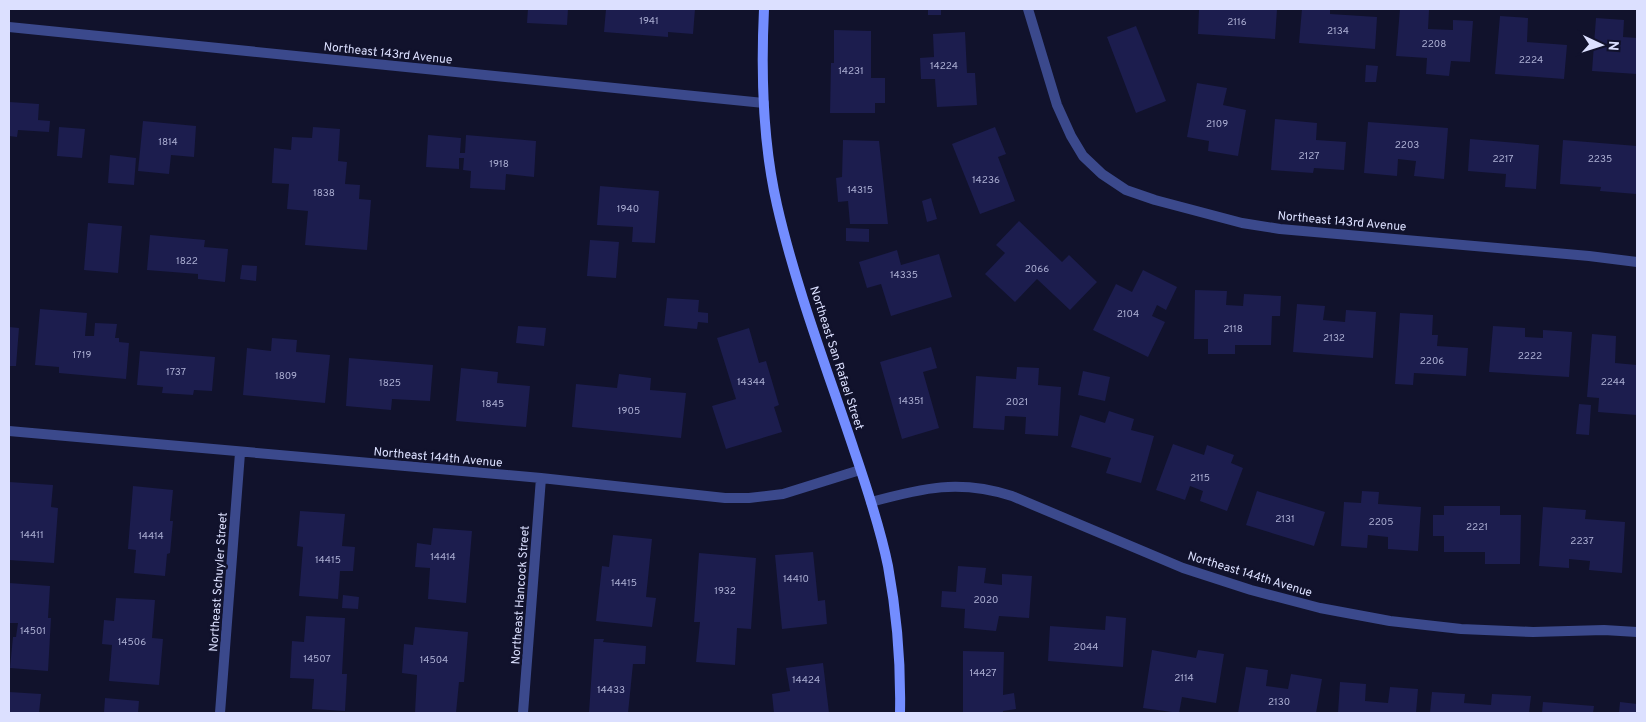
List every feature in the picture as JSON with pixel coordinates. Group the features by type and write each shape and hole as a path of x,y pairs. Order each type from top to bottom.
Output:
{"street":[{"name":"Northeast San Rafael Street","path":"764,9 764,103 776,203 796,277 871,502 888,567 894,604 900,674 900,713"},
{"name":"Northeast 143rd Avenue","path":"1028,9 1055,97 1071,136 1083,156 1102,174 1126,190 1155,200 1242,223 1280,229 1589,256 1637,262"},
{"name":"Northeast 143rd Avenue","path":"9,27 764,103"},
{"name":"Northeast 144th Avenue","path":"9,431 240,453 541,478 709,496 750,498 783,494 860,470"},
{"name":"Northeast Schuyler Street","path":"220,713 240,453"},
{"name":"Northeast Hancock Street","path":"523,713 541,478"},
{"name":"Northeast 144th Avenue","path":"871,502 943,486 972,487 1012,496 1183,568 1251,590 1320,608 1390,621 1461,629 1533,632 1604,630 1637,632"}],"building":[{"path":"528,9 568,9 567,25 527,23"},
{"path":"606,9 695,9 693,34 668,32 668,37 604,32"},
{"path":"928,9 941,9 941,15 928,15"},
{"path":"1199,9 1277,9 1275,39 1198,34"},
{"path":"1302,9 1330,9 1330,14 1377,17 1375,49 1299,43"},
{"path":"1400,9 1429,10 1428,29 1453,30 1453,20 1473,21 1470,62 1451,61 1449,76 1426,74 1427,58 1396,56"},
{"path":"1500,16 1528,18 1527,42 1567,45 1564,79 1495,74"},
{"path":"1596,18 1624,20 1623,37 1637,38 1637,74 1592,71"},
{"path":"1136,26 1166,101 1136,113 1107,37"},
{"path":"834,30 871,31 871,78 885,78 885,103 875,103 875,113 830,113 831,63 834,63"},
{"path":"965,32 967,73 975,73 977,105 937,107 935,79 921,79 920,58 934,57 933,34"},
{"path":"1366,65 1378,66 1376,82 1365,82"},
{"path":"1197,83 1227,88 1223,105 1246,110 1238,156 1208,151 1209,141 1187,137"},
{"path":"9,102 39,104 38,120 50,121 49,132 18,130 17,137 9,136"},
{"path":"1275,119 1317,123 1316,140 1346,142 1344,170 1314,168 1313,173 1271,170"},
{"path":"143,121 196,126 194,157 171,155 169,174 138,171"},
{"path":"1368,122 1448,128 1444,179 1414,176 1416,161 1398,159 1397,176 1364,173"},
{"path":"59,127 85,129 82,158 57,156"},
{"path":"313,127 340,129 338,161 347,162 345,184 360,185 359,199 371,200 367,250 305,245 308,211 287,209 289,184 272,183 274,148 291,150 292,137 312,138"},
{"path":"995,127 1006,154 998,157 1015,201 980,214 952,144"},
{"path":"428,135 461,138 460,153 465,153 466,135 536,141 534,177 506,174 505,190 470,188 471,171 463,170 464,158 459,158 459,169 426,167"},
{"path":"1470,139 1539,145 1536,189 1505,187 1506,174 1468,171"},
{"path":"843,140 879,141 888,224 850,224 848,201 838,202 836,178 842,177"},
{"path":"1563,140 1637,146 1636,194 1600,191 1601,187 1560,184"},
{"path":"110,155 136,158 134,185 108,183"},
{"path":"600,186 659,191 655,243 632,242 633,227 597,225"},
{"path":"931,198 937,219 927,222 922,201"},
{"path":"1019,221 1062,262 1069,255 1097,282 1070,310 1037,279 1015,302 985,274 1005,253 996,245"},
{"path":"88,223 122,226 118,273 84,270"},
{"path":"846,228 869,229 869,242 846,241"},
{"path":"150,235 205,240 204,247 228,249 225,282 198,279 198,274 147,270"},
{"path":"590,240 619,242 616,278 587,276"},
{"path":"897,250 901,265 939,254 952,297 891,316 881,284 867,288 859,262"},
{"path":"242,265 257,266 256,281 240,279"},
{"path":"1143,270 1177,287 1166,310 1157,305 1152,316 1165,322 1148,357 1093,330 1116,284 1132,292"},
{"path":"1195,290 1227,291 1226,305 1243,306 1244,294 1281,296 1280,316 1272,316 1271,345 1235,345 1235,354 1208,354 1208,339 1194,339"},
{"path":"667,298 699,300 698,312 708,313 708,323 698,322 697,329 664,326"},
{"path":"1297,304 1325,306 1323,320 1345,322 1346,310 1376,312 1373,358 1293,352"},
{"path":"40,309 87,313 85,336 94,336 95,323 117,324 115,338 119,338 119,342 129,343 126,379 59,373 59,367 35,365"},
{"path":"1400,313 1433,315 1432,335 1438,335 1437,346 1468,348 1466,376 1414,373 1413,385 1395,384"},
{"path":"518,326 546,328 544,346 516,343"},
{"path":"1493,326 1525,328 1525,337 1543,338 1543,330 1572,332 1569,377 1489,372"},
{"path":"9,327 19,328 16,366 9,366"},
{"path":"749,328 759,363 766,361 779,405 774,407 782,432 726,449 712,406 736,399 717,338"},
{"path":"1592,334 1616,336 1615,363 1637,365 1637,415 1598,412 1599,398 1587,397"},
{"path":"272,338 297,340 296,352 330,355 325,403 243,395 247,348 271,351"},
{"path":"931,347 937,368 923,372 939,428 902,439 880,362"},
{"path":"140,351 215,357 212,391 194,390 193,395 162,393 163,387 137,385"},
{"path":"349,358 433,365 430,401 392,399 391,410 346,406"},
{"path":"1017,367 1039,368 1038,385 1061,387 1058,436 1025,434 1026,417 1005,416 1004,430 973,428 976,376 1016,379"},
{"path":"461,368 498,372 497,383 530,386 526,427 456,421"},
{"path":"1083,371 1110,377 1105,401 1078,395"},
{"path":"619,374 651,378 650,390 686,393 681,438 572,427 576,384 617,388"},
{"path":"1579,404 1591,405 1589,435 1576,434"},
{"path":"1109,411 1134,419 1131,430 1154,436 1141,483 1106,473 1111,458 1071,447 1080,415 1105,423"},
{"path":"1173,444 1204,455 1207,445 1234,455 1231,463 1243,468 1227,511 1200,501 1203,491 1190,486 1185,500 1156,490"},
{"path":"9,482 53,485 51,507 58,508 54,563 9,560"},
{"path":"133,486 173,490 170,521 173,521 170,553 167,554 165,576 134,573 136,550 128,549"},
{"path":"1257,491 1325,512 1314,546 1246,525"},
{"path":"1362,491 1379,492 1378,504 1421,507 1418,551 1388,549 1388,537 1368,535 1367,548 1341,546 1344,502 1361,503"},
{"path":"1444,506 1500,506 1500,515 1521,515 1520,564 1485,564 1485,552 1444,552 1444,536 1433,536 1433,515 1444,515"},
{"path":"1543,507 1586,510 1585,519 1625,522 1622,573 1589,570 1590,561 1569,559 1569,568 1539,566"},
{"path":"300,511 345,514 342,546 355,547 353,571 340,571 338,599 299,596 303,547 297,546"},
{"path":"433,528 472,531 466,603 428,599 430,568 415,567 417,543 431,545"},
{"path":"613,535 652,539 646,597 656,598 652,627 596,621 602,566 609,567"},
{"path":"813,552 818,601 825,600 827,624 782,629 775,555"},
{"path":"699,553 756,558 751,629 737,628 735,665 696,662 700,622 694,622"},
{"path":"958,566 986,568 984,583 1002,585 1002,574 1032,576 1029,618 999,616 996,631 964,628 965,609 941,607 942,591 956,592"},
{"path":"9,583 50,586 48,618 51,618 48,671 10,668 13,637 16,637 18,623 9,623"},
{"path":"343,595 359,597 358,609 342,608"},
{"path":"116,598 155,600 152,638 163,639 159,685 109,681 112,645 102,644 104,620 114,621"},
{"path":"306,616 345,618 342,674 347,674 345,711 312,709 314,679 290,678 292,641 304,642"},
{"path":"1106,616 1126,618 1123,667 1048,661 1050,626 1105,630"},
{"path":"415,627 468,632 464,682 459,682 456,713 415,713 417,675 402,673 404,644 413,645"},
{"path":"594,639 604,639 603,642 646,646 645,664 633,664 628,713 589,713"},
{"path":"1152,650 1196,658 1198,650 1224,654 1216,703 1182,697 1179,713 1143,708"},
{"path":"963,651 1004,652 1003,695 1014,693 1016,709 1003,711 1003,713 963,713"},
{"path":"823,663 829,713 774,713 772,694 790,691 786,668"},
{"path":"1246,667 1268,670 1266,686 1288,689 1291,674 1322,679 1316,713 1238,713"},
{"path":"1340,682 1366,684 1365,701 1388,703 1390,687 1418,689 1416,713 1338,713"},
{"path":"9,692 41,694 39,713 9,713"},
{"path":"1432,692 1465,694 1464,703 1491,705 1492,694 1531,696 1529,713 1430,713"},
{"path":"105,698 139,701 138,713 104,713"},
{"path":"1543,702 1594,706 1593,713 1542,713"},
{"path":"1620,702 1637,704 1637,713 1619,713"}]}
